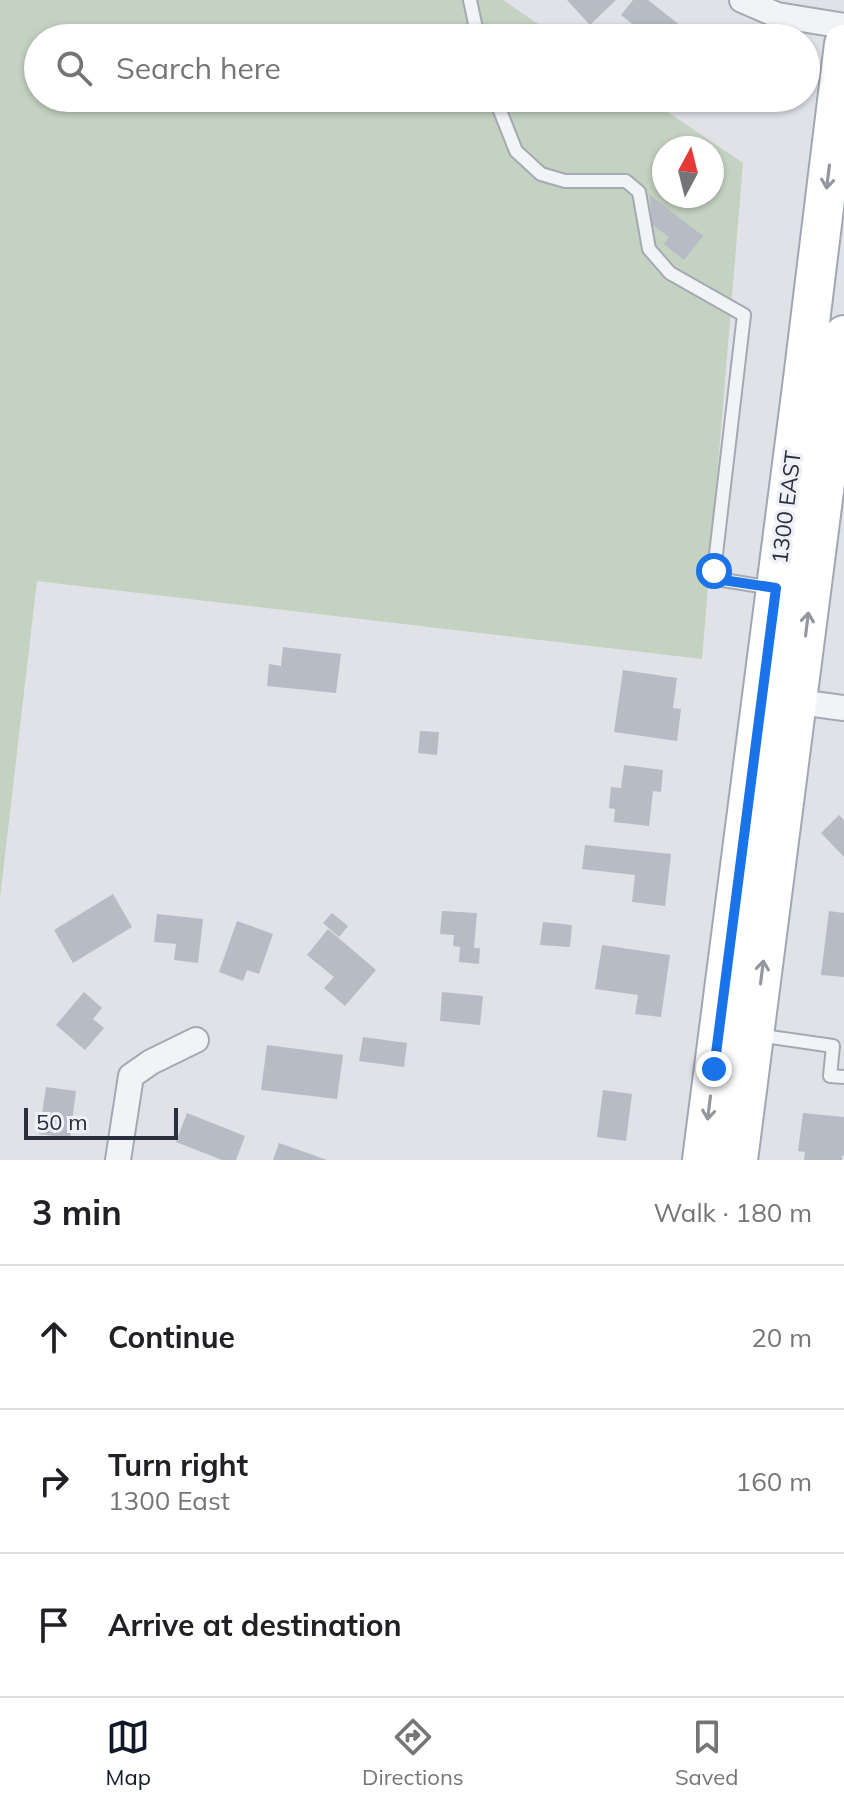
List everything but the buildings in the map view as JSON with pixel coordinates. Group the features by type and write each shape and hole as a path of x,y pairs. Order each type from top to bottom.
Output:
{"main road":[{"name":"1300 EAST","path":"738,1160 754,1034 779,699 776,588 844,44"},
{"name":"1300 EAST","path":"702,1160 844,335"}],"street":[{"path":"742,0 777,15 844,26"},
{"path":"779,699 844,708"},
{"path":"118,1160 131,1076 151,1062 196,1040"}],"lane":[{"path":"470,0 475,24"},
{"path":"501,112 516,151 541,174 565,181 626,181 639,192 649,249 670,273 744,315 714,571 723,580 776,588"},
{"path":"754,1034 833,1046 830,1076 844,1077"}],"green space":[{"path":"0,0 503,0 538,24 24,24 24,112 668,112 703,136 652,136 652,208 724,208 724,150 743,163 702,659 37,581 0,898"}],"route":[{"path":"714,571 723,580 776,588 714,1069"}]}
